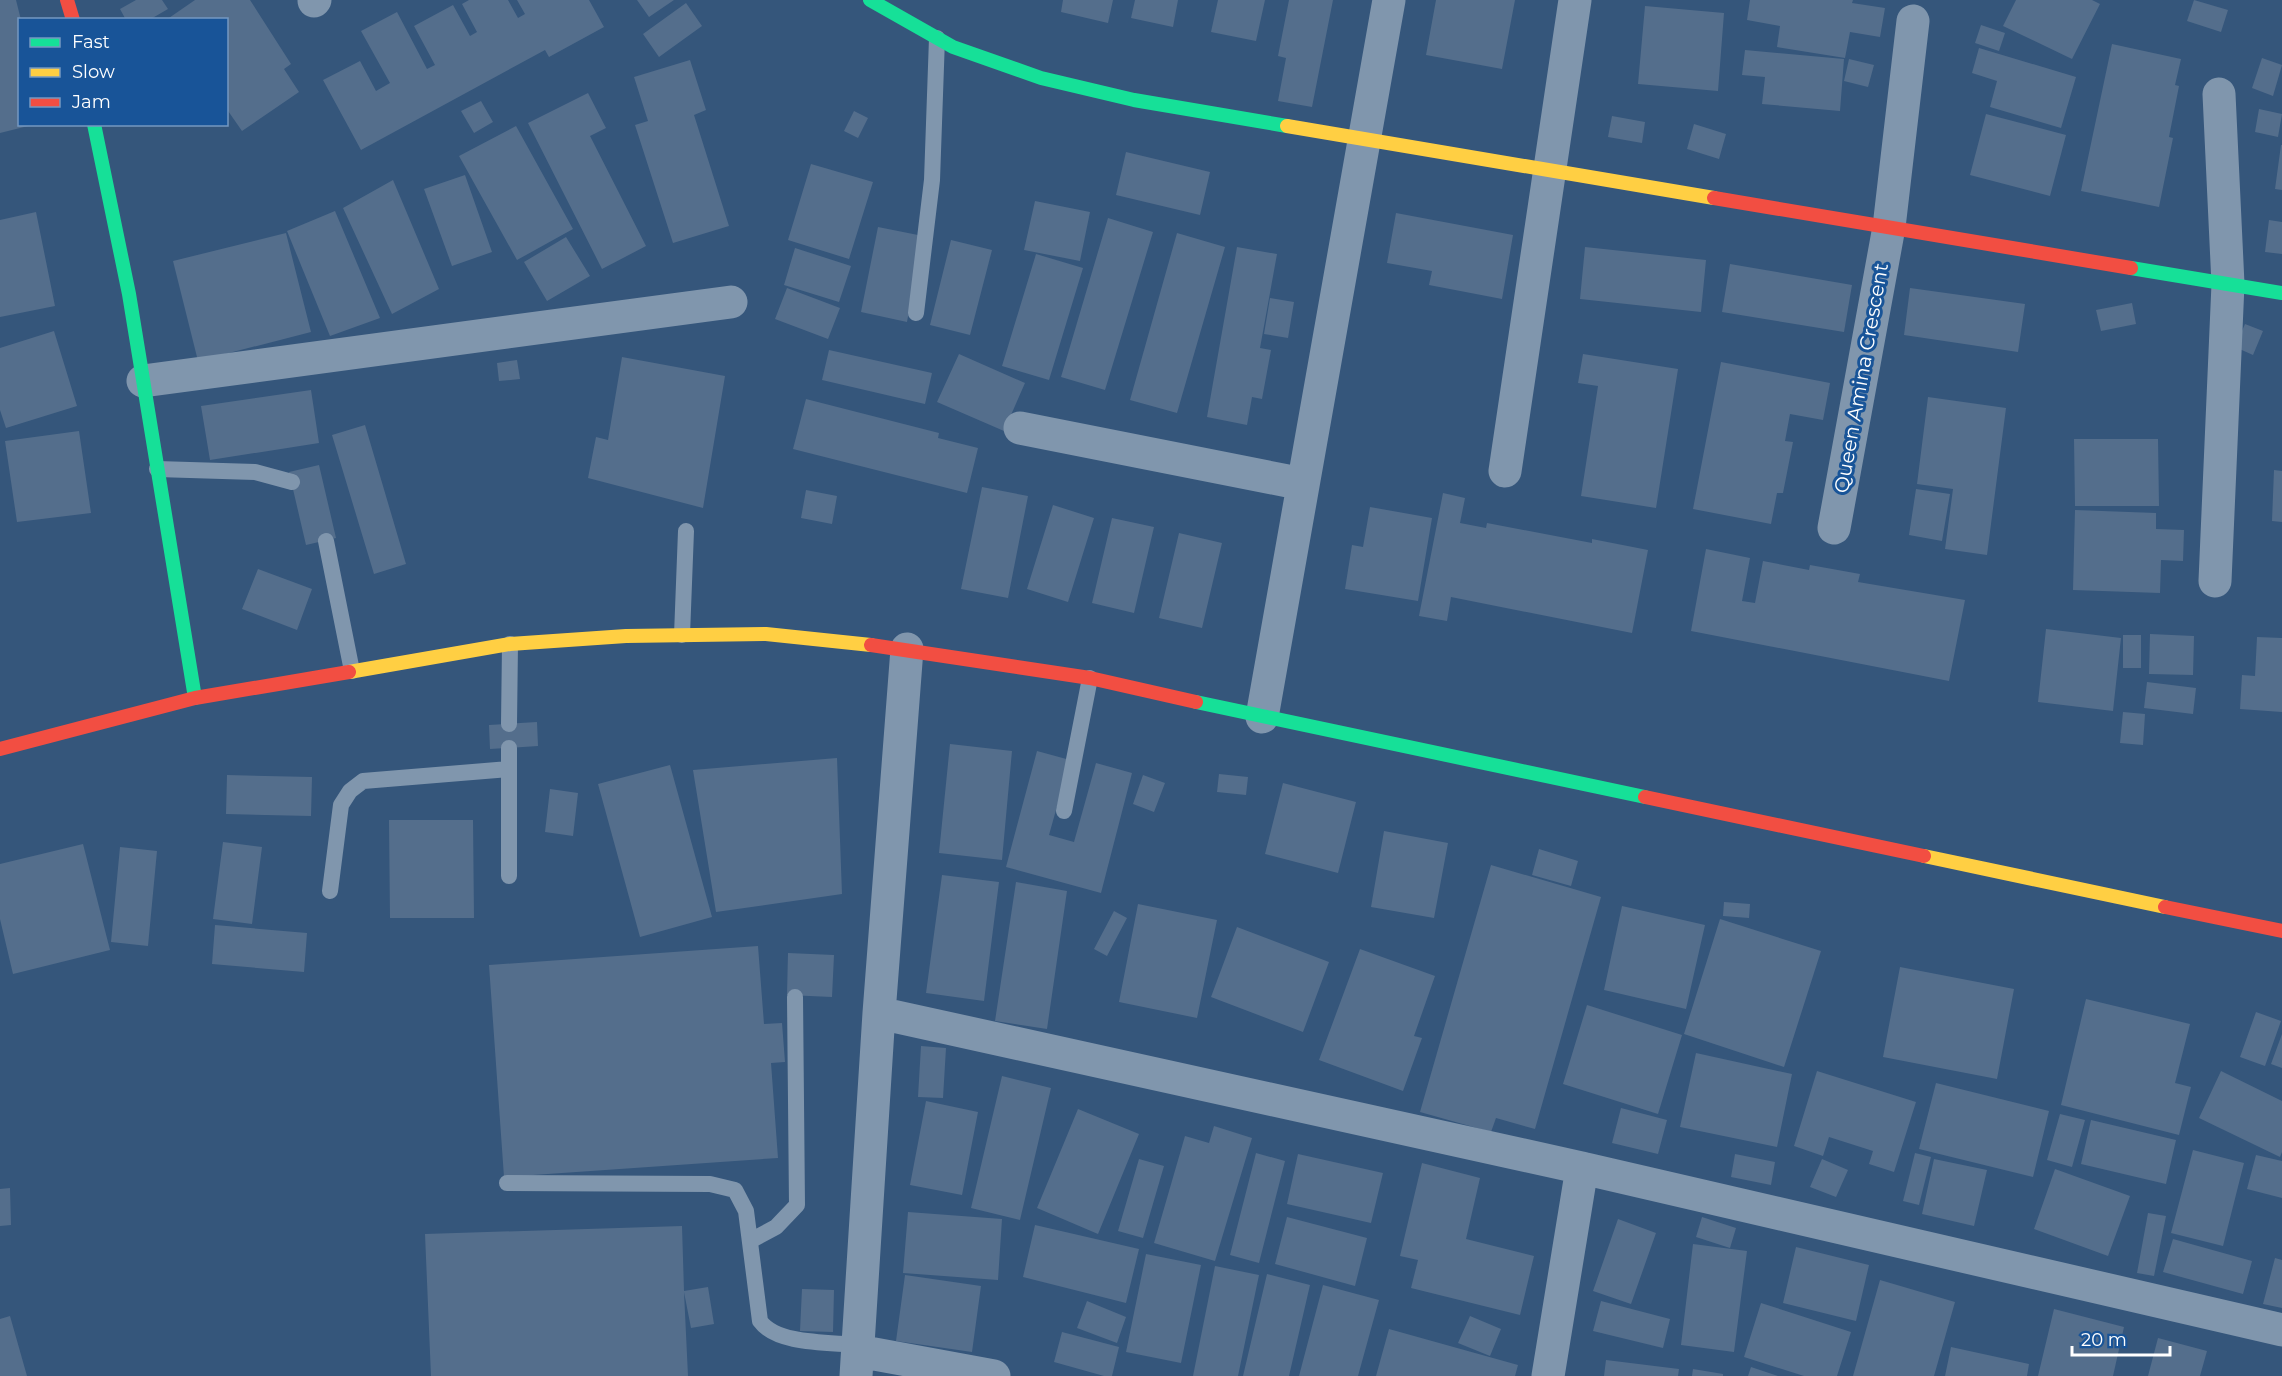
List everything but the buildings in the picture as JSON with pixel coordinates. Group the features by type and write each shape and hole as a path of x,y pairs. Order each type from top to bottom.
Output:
{"main road":[{"path":"67,0 72,18"},
{"path":"870,0 953,47 1041,78 1134,100 2282,293"},
{"path":"94,126 129,294 195,698"},
{"path":"0,748 195,698 510,644 626,636 766,634 907,649 1090,678 1262,717 2282,931"}],"street":[{"path":"1262,717 1389,0"},
{"path":"1505,471 1575,0"},
{"name":"Queen Amina Crescent","path":"1834,528 1889,227 1913,21"},
{"path":"2215,581 2228,284 2219,94"},
{"path":"143,381 731,302"},
{"path":"1020,428 1303,484"},
{"path":"907,649 879,1013 857,1357 994,1376"},
{"path":"879,1013 1582,1168 2282,1330"},
{"path":"1548,1376 1582,1168"}],"lane":[{"path":"916,313 932,180 937,38"},
{"path":"157,469 255,472 292,482"},
{"path":"682,635 687,531"},
{"path":"326,541 352,671"},
{"path":"509,724 510,644"},
{"path":"1064,811 1090,678"},
{"path":"509,748 509,876"},
{"path":"330,891 341,805 350,791 363,781 509,770"},
{"path":"750,1241 776,1227 797,1205 795,997"},
{"path":"507,1183 710,1184 735,1190 746,1211 760,1321 767,1330 781,1337 857,1357"}],"traffic: fast":[{"path":"870,0 953,47 1041,78 1134,100 1287,126"},
{"path":"94,126 129,294 195,698"},
{"path":"2131,268 2282,293"},
{"path":"1196,702 1645,797"}],"traffic: slow":[{"path":"1287,126 1714,198"},
{"path":"349,672 510,644 626,636 766,634 871,645"},
{"path":"1924,856 2165,907"}],"traffic: jam":[{"path":"67,0 72,18"},
{"path":"1714,198 2131,268"},
{"path":"871,645 1090,678 1196,702"},
{"path":"0,749 195,698 349,672"},
{"path":"1645,797 1924,856"},
{"path":"2165,907 2282,931"}]}
